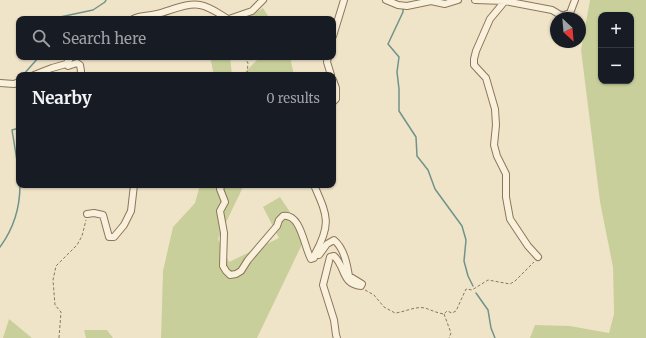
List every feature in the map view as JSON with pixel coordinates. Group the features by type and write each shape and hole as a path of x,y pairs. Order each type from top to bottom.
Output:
{"street":[{"path":"238,16 252,11 264,0"},
{"path":"336,26 344,0"},
{"path":"386,0 398,5 407,6 431,1 444,4 458,0"},
{"path":"475,0 505,1 552,10 562,16 570,13 574,1"},
{"path":"505,1 490,19 476,51 474,65 486,78 494,109 496,125 494,145 497,156 506,174 506,197 510,219 528,246 538,257"},
{"path":"143,16 199,4 213,9 221,16"},
{"path":"66,64 69,60"},
{"path":"327,60 330,72"},
{"path":"42,72 66,64 68,66 77,63 80,65 82,72"},
{"path":"0,83 16,83"},
{"path":"336,88 336,99"},
{"path":"87,214 94,213 103,215 109,237 114,237 124,225 131,211 134,188"},
{"path":"220,188 225,202 220,211 224,233 223,261 226,271 230,275 241,271 248,260 277,226 279,220 283,216 288,215 292,217 300,228 311,259 314,258 325,232 327,216 315,188"},
{"path":"315,255 319,255 327,244 334,240 345,257 350,276 362,284 361,286 355,286 349,282 340,261 334,256 330,256 323,285 338,338"}],"path":[{"path":"246,60 248,63 247,72"},
{"path":"59,338 62,312 54,305 53,280 56,266 77,245 82,236 87,214"},
{"path":"361,286 374,296 384,307 395,313 416,308 425,308 444,314 447,311 452,313 456,311 466,289 472,290 488,280 510,284 536,261 538,257"},
{"path":"444,314 451,333 449,338"}],"green space":[{"path":"590,0 646,0 646,338 530,338 535,325 570,326 609,333 614,314 613,267 600,202 581,50 581,48 586,48 586,22"},
{"path":"263,8 268,16 250,16"},
{"path":"211,60 230,60 232,72 213,72"},
{"path":"257,60 291,60 293,72 245,72"},
{"path":"199,188 243,188 218,239 229,262 279,238 263,207 280,197 306,236 257,338 161,338 163,271 173,227 195,203"},
{"path":"9,319 32,338 3,338"},
{"path":"84,330 107,330 113,338 86,338"}],"waterway":[{"path":"65,16 93,10 106,0"},
{"path":"403,8 403,12 388,44 399,57 397,72 399,111 416,137 417,156 428,170 435,189 462,226 466,240 464,261 468,276 473,286"},
{"path":"26,72 36,60"},
{"path":"16,129 12,130 16,155"},
{"path":"0,247 9,233 15,218 19,202 20,188"},
{"path":"476,293 488,310 491,328 495,338"}]}
